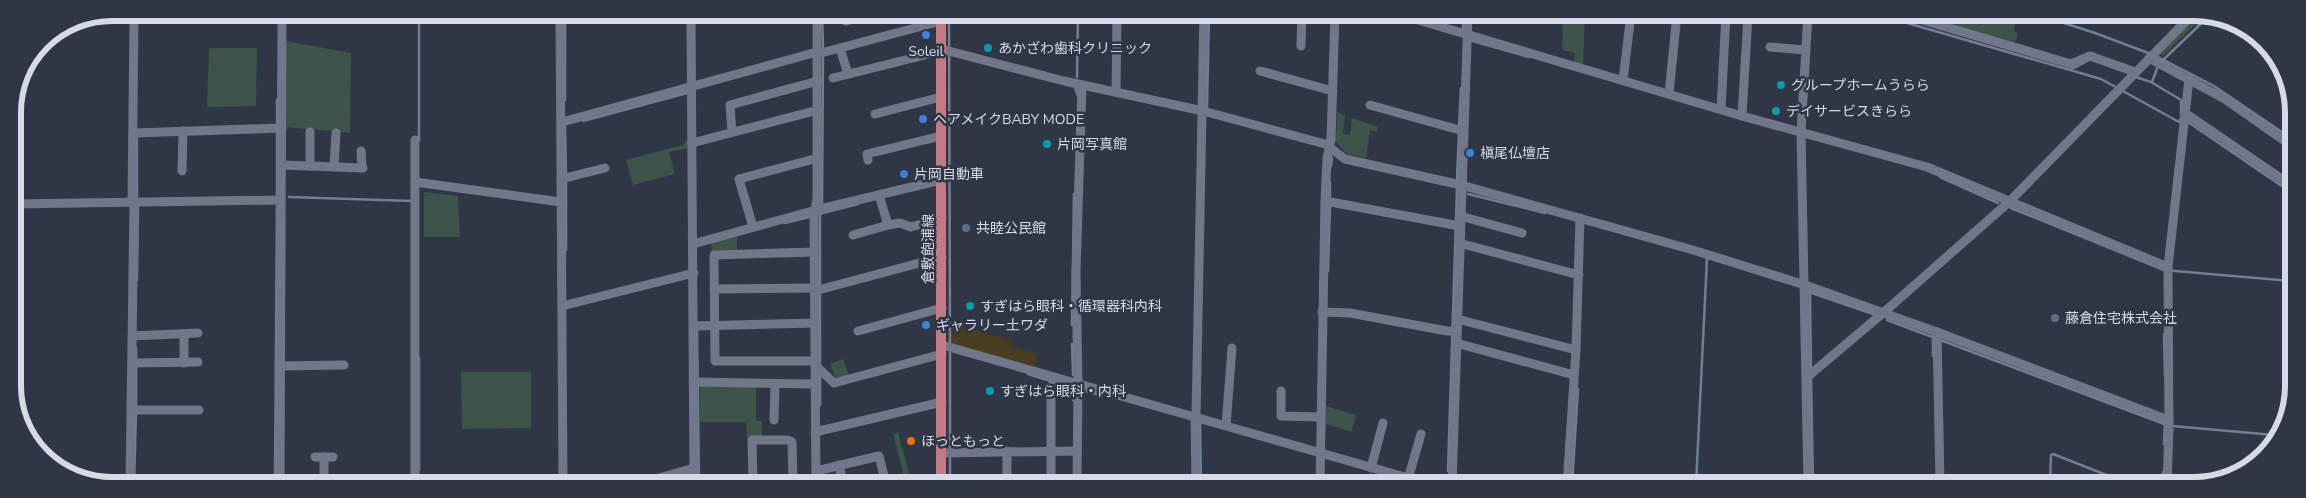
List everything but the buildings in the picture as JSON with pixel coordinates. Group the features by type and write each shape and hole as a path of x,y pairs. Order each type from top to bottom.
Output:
{"main road":[{"name":"倉敷飽浦線","path":"941,21 945,50 941,97 942,402 947,453 943,477"}],"street":[{"path":"130,477 135,410 136,132 134,21"},
{"path":"280,477 278,201 282,165 279,128 282,21"},
{"path":"560,21 565,179 561,202 564,306 563,477"},
{"path":"691,21 696,326 694,477"},
{"path":"818,21 821,52 818,81 818,158 814,252 818,288 815,323 818,366 814,384 819,431 818,477"},
{"path":"564,122 840,48 928,21"},
{"path":"1116,92 1117,21"},
{"path":"1196,477 1204,21"},
{"path":"1301,46 1302,21"},
{"path":"1320,477 1320,417 1326,312 1327,158 1333,91 1335,21"},
{"path":"1420,21 1623,80 1802,136 1927,167 2168,270"},
{"path":"1452,477 1456,344 1454,331 1457,319 1459,243 1457,225 1460,216 1461,130 1467,21"},
{"path":"1623,80 1630,21"},
{"path":"1669,94 1676,21"},
{"path":"1721,110 1726,21"},
{"path":"1742,116 1748,21"},
{"path":"1808,21 1802,136 1808,477"},
{"path":"1926,21 2071,64 2090,56 2133,74"},
{"path":"1806,378 1884,313 2009,202 2133,74 2155,59 2187,21"},
{"path":"1770,47 1806,50"},
{"path":"840,48 848,74"},
{"path":"833,78 945,50 1325,144 1345,159 1461,185 1580,220 1693,250 1805,285 1884,313 1937,335 2167,421"},
{"path":"2155,59 2225,99 2285,141"},
{"path":"1260,70 1333,91"},
{"path":"2167,477 2168,270 2189,79"},
{"path":"732,132 730,105 818,81"},
{"path":"1077,477 1075,451 1078,384 1076,271 1082,85"},
{"path":"875,114 941,97"},
{"path":"1370,105 1461,130"},
{"path":"694,142 818,110"},
{"path":"2184,117 2285,182"},
{"path":"136,132 279,128"},
{"path":"182,171 183,131"},
{"path":"310,132 310,166"},
{"path":"334,167 336,133"},
{"path":"868,160 867,154 941,136"},
{"path":"414,477 415,201 418,183 415,140"},
{"path":"282,165 362,168 361,151"},
{"path":"753,227 739,179 818,158"},
{"path":"565,179 605,168"},
{"path":"695,243 816,210 880,197 941,180"},
{"path":"418,183 561,202"},
{"path":"880,197 888,224"},
{"path":"21,204 135,201 278,201"},
{"path":"1328,202 1457,225"},
{"path":"1460,216 1522,233"},
{"path":"853,234 888,224 900,223 911,227 942,218"},
{"path":"1568,477 1576,350 1580,220"},
{"path":"1459,243 1578,275"},
{"path":"814,252 714,255 715,361 818,366 834,383 942,350 1078,384 1197,419 1226,425 1320,456 1401,477"},
{"path":"714,289 818,288 942,257"},
{"path":"564,306 694,273"},
{"path":"858,331 942,308"},
{"path":"1326,312 1350,313 1454,331"},
{"path":"1457,319 1576,350"},
{"path":"696,326 815,323"},
{"path":"135,336 198,333"},
{"path":"184,334 184,363"},
{"path":"1937,335 1940,477"},
{"path":"1456,344 1574,375"},
{"path":"1226,425 1232,348"},
{"path":"135,363 198,362"},
{"path":"280,366 344,365"},
{"path":"696,382 814,384"},
{"path":"774,420 775,384"},
{"path":"1051,386 1051,477"},
{"path":"1281,391 1281,416 1320,417"},
{"path":"819,431 942,402"},
{"path":"135,410 199,410"},
{"path":"1371,468 1383,423"},
{"path":"1409,477 1421,434"},
{"path":"753,477 752,440 788,440 792,442 793,477"},
{"path":"1007,451 1007,477"},
{"path":"947,453 1075,451"},
{"path":"819,470 879,456 884,477"},
{"path":"324,457 324,477"},
{"path":"839,465 842,477"},
{"path":"662,477 694,468"}],"green space":[{"path":"1563,21 1585,21 1583,65 1574,62 1575,53 1562,50"},
{"path":"2016,21 2014,31 2018,33 2015,42 1937,22"},
{"path":"2191,21 2199,21 2163,56 2158,53"},
{"path":"286,41 351,53 350,133 285,127"},
{"path":"257,48 256,106 207,107 209,49"},
{"path":"1337,112 1345,115 1343,134 1350,135 1352,118 1378,127 1377,132 1370,130 1366,158 1347,154 1336,142"},
{"path":"687,140 688,148 669,152 675,174 633,185 626,160 683,145"},
{"path":"424,192 458,196 460,237 424,237"},
{"path":"737,236 737,251 712,252 711,243"},
{"path":"843,359 849,375 840,378 835,377 830,364"},
{"path":"461,372 531,372 531,428 462,429"},
{"path":"700,386 756,386 756,421 762,421 762,438 747,438 746,422 700,422"},
{"path":"1326,406 1356,415 1351,432 1326,424"},
{"path":"898,432 910,477 904,477 893,434"},
{"path":"688,474 692,477 677,477"}],"sand":[{"path":"953,324 1011,340 1011,347 1037,354 1035,368 954,345 952,340"}],"waterway":[{"path":"419,21 419,140"},
{"path":"565,21 565,100"},
{"path":"822,21 823,49"},
{"path":"949,21 950,343"},
{"path":"1077,77 1078,21"},
{"path":"1207,108 1209,21"},
{"path":"1463,21 1463,28"},
{"path":"1900,21 2101,79 2179,122 2181,118"},
{"path":"2058,21 2151,54"},
{"path":"2163,60 2203,22"},
{"path":"1469,40 1529,57"},
{"path":"822,203 823,54"},
{"path":"2156,56 2214,86 2285,134"},
{"path":"2072,69 2084,63"},
{"path":"2152,82 2158,66"},
{"path":"2136,77 2151,82 2181,100 2181,115"},
{"path":"1075,87 1078,96"},
{"path":"1459,128 1461,88"},
{"path":"583,121 687,93"},
{"path":"277,100 277,197"},
{"path":"2188,122 2285,188"},
{"path":"565,126 566,175"},
{"path":"1457,179 1459,133"},
{"path":"137,135 137,200"},
{"path":"1331,166 1332,158"},
{"path":"1940,177 1998,203"},
{"path":"566,181 566,250"},
{"path":"1330,182 1330,199"},
{"path":"1448,471 1457,187"},
{"path":"1072,325 1074,194"},
{"path":"1468,194 1545,213"},
{"path":"289,197 412,201"},
{"path":"275,477 277,203"},
{"path":"819,214 858,204"},
{"path":"1328,271 1330,204"},
{"path":"137,280 138,205"},
{"path":"2011,208 2164,270 2285,280"},
{"path":"820,212 820,365"},
{"path":"785,223 809,217"},
{"path":"1696,477 1707,258"},
{"path":"1809,292 1873,314"},
{"path":"1810,293 1811,370"},
{"path":"1887,320 2167,425"},
{"path":"697,328 699,477"},
{"path":"2164,334 2165,376"},
{"path":"1933,335 1933,356"},
{"path":"1072,344 1073,375"},
{"path":"136,348 136,360"},
{"path":"950,353 950,450"},
{"path":"419,358 419,470"},
{"path":"136,365 136,407"},
{"path":"820,373 820,405"},
{"path":"1028,374 1073,388"},
{"path":"1811,380 1813,477"},
{"path":"1073,386 1073,400"},
{"path":"1572,477 1578,389"},
{"path":"1082,390 1100,395"},
{"path":"134,477 136,413"},
{"path":"2164,444 2165,419"},
{"path":"1200,421 1201,477"},
{"path":"2172,426 2270,435"},
{"path":"2050,477 2051,455 2053,454 2112,477"},
{"path":"950,456 950,477"},
{"path":"2163,472 2163,477"}],"place":[{"name":"Soleil","path":"926,35"},
{"name":"あかざわ歯科クリニック","path":"988,48"},
{"name":"グループホームうらら","path":"1781,85"},
{"name":"デイサービスきらら","path":"1776,111"},
{"name":"ヘアメイクBABY MODE","path":"923,119"},
{"name":"片岡写真館","path":"1047,144"},
{"name":"槇尾仏壇店","path":"1470,153"},
{"name":"片岡自動車","path":"904,174"},
{"name":"共睦公民館","path":"966,228"},
{"name":"すぎはら眼科・循環器科内科","path":"970,306"},
{"name":"藤倉住宅株式会社","path":"2055,318"},
{"name":"ギャラリー土ワダ","path":"926,325"},
{"name":"すぎはら眼科・内科","path":"990,391"},
{"name":"ほっともっと","path":"911,441"}]}
